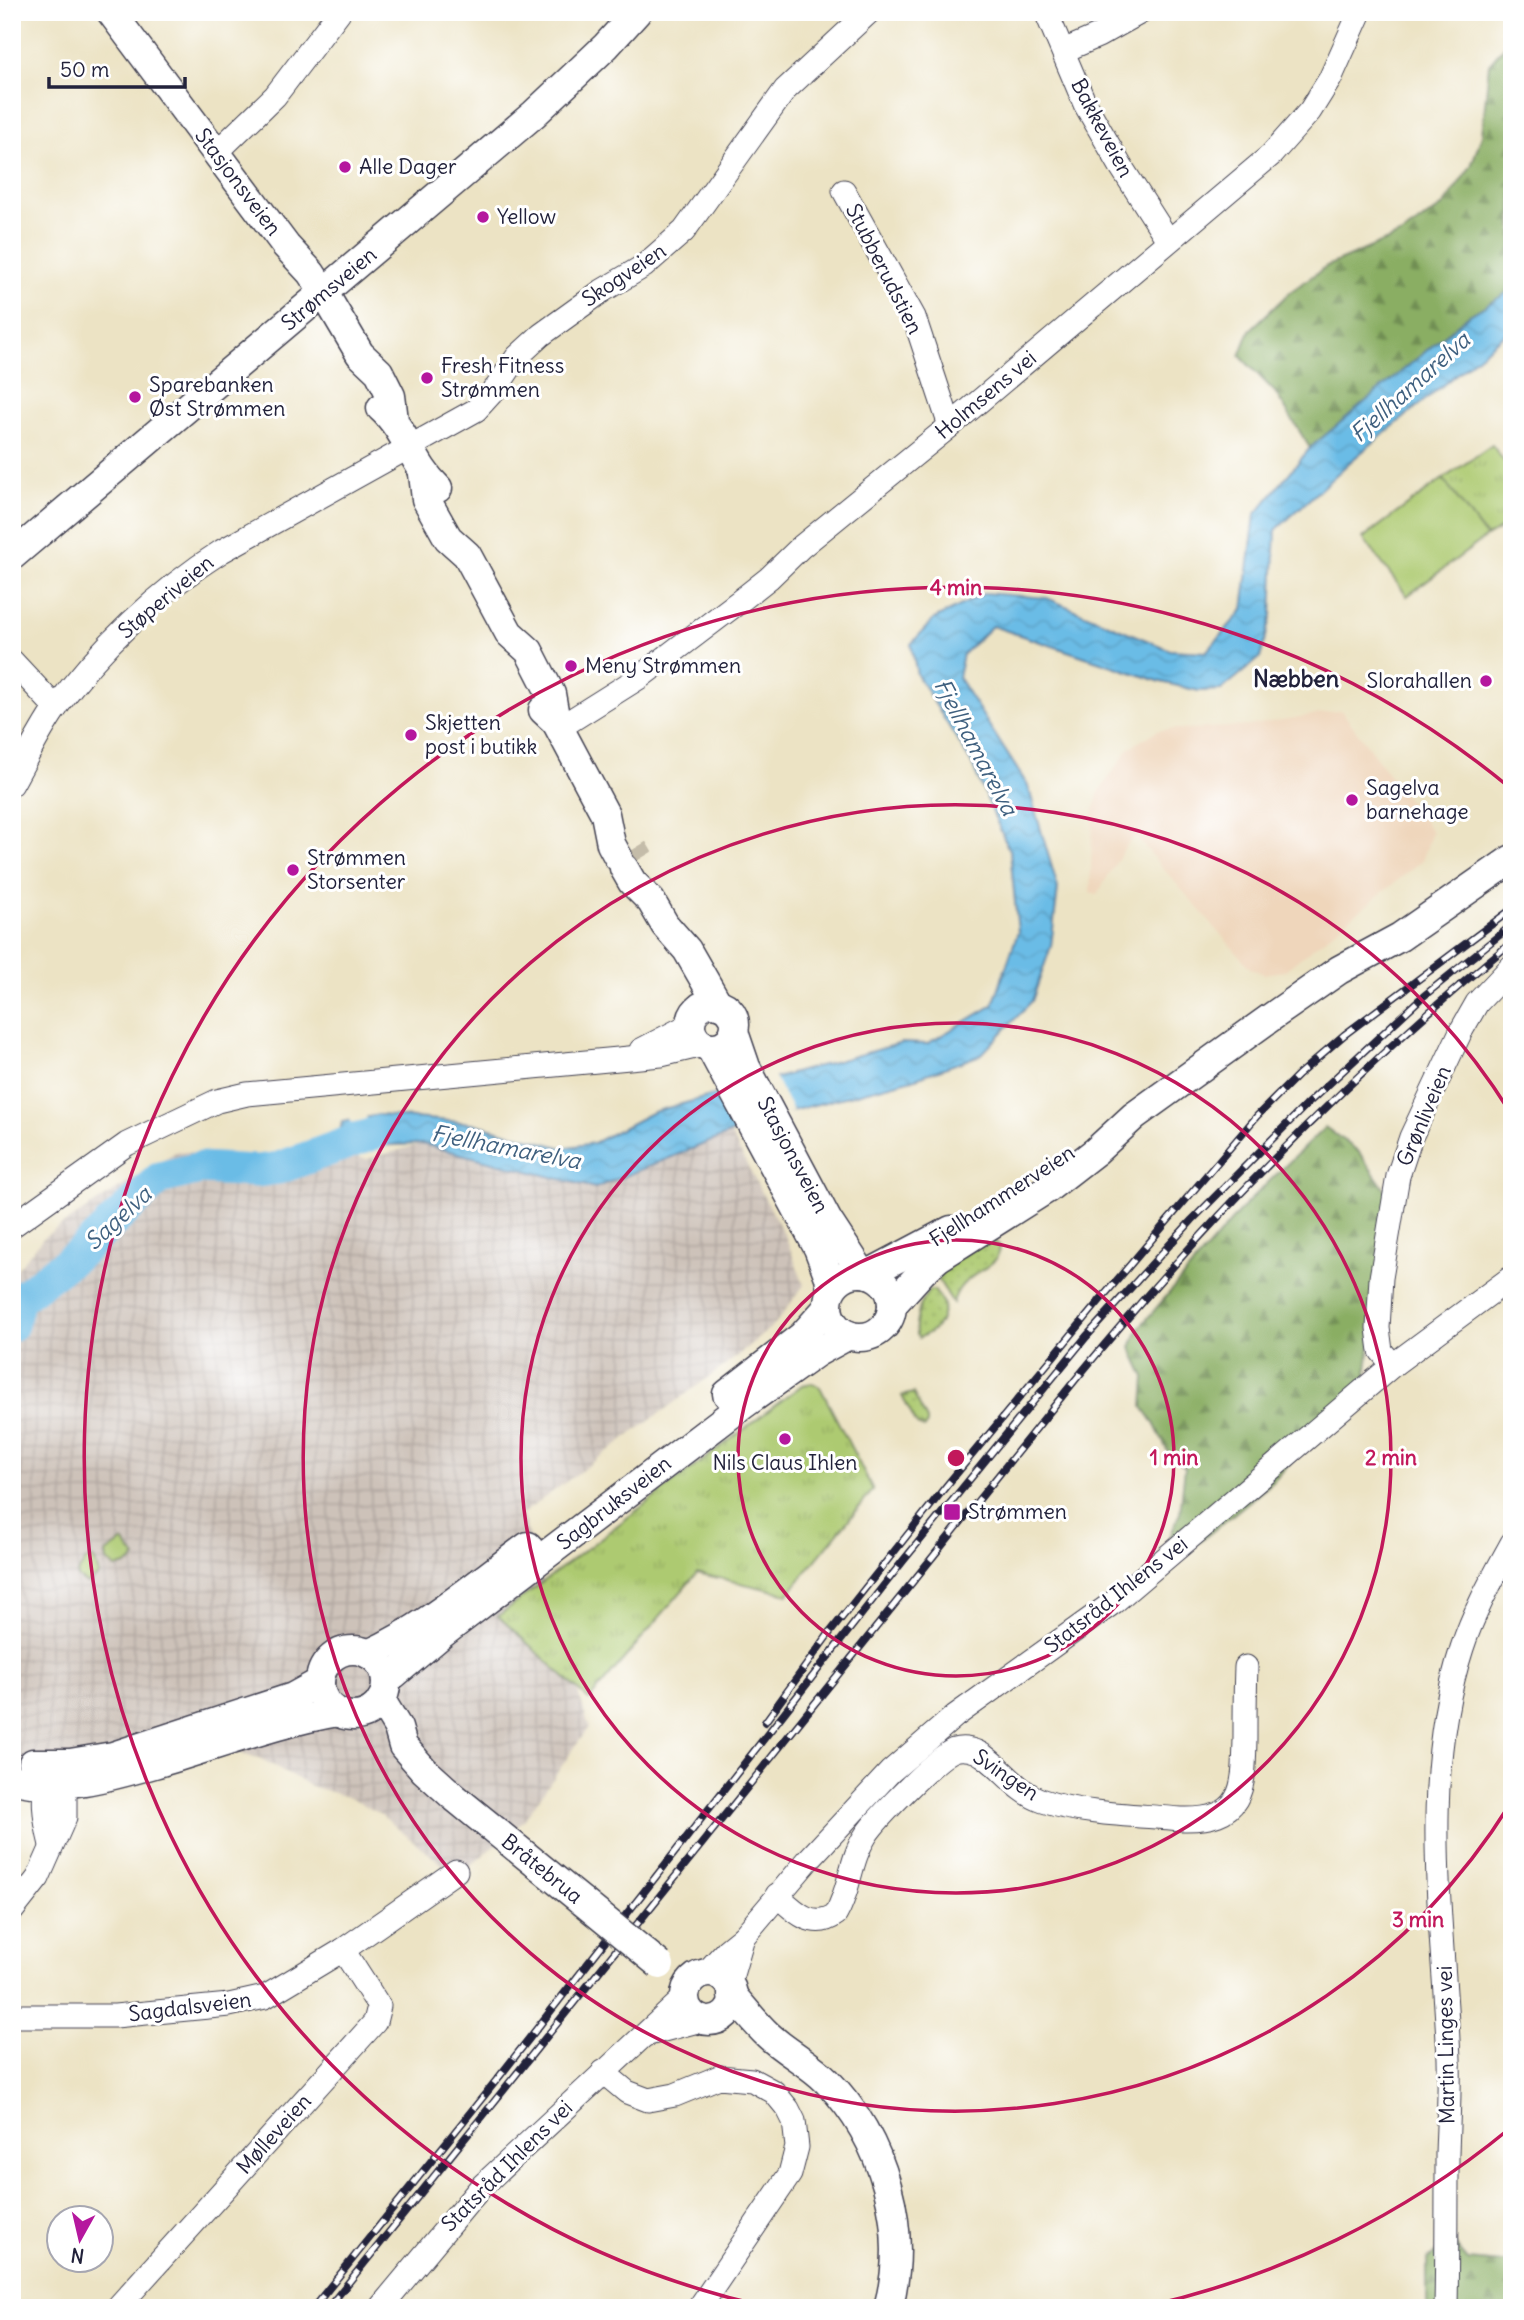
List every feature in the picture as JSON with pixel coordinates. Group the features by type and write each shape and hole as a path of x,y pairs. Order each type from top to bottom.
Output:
{"main road":[{"name":"Stasjonsveien","path":"111,12 324,293 360,354 363,378 376,403 394,419 424,474 426,499 448,538 467,555 509,633 529,651 551,694 557,725 605,814 611,844 647,874 652,901 665,925 673,958 703,1027 737,1072 766,1125 865,1273"},
{"name":"Strømsveien","path":"12,556 534,114 607,46 638,12"},
{"name":"Fjellhammerveien","path":"1339,970 1391,924 1512,840"},
{"name":"Fjellhammerveien","path":"865,1273 930,1242 1088,1140 1134,1116 1339,970 1399,936 1512,859"},
{"name":"Stasjonsveien","path":"703,1027 727,1042 734,1032 737,1072"},
{"name":"Fjellhammerveien","path":"889,1315 922,1272 938,1258 1047,1189 1097,1152 1134,1116"},
{"name":"Stasjonsveien","path":"766,1125 829,1277 829,1298"},
{"path":"865,1273 886,1286 889,1315 875,1333 855,1336 834,1324 829,1298 844,1277 865,1273"},
{"name":"Sagbruksveien","path":"368,1654 399,1640 427,1622 802,1336 829,1298"},
{"name":"Sagbruksveien","path":"383,1690 442,1634 743,1405 816,1353 855,1336"},
{"path":"12,1779 54,1776 107,1777 243,1738 301,1718 348,1714 373,1709 383,1690 380,1665 368,1654 352,1650 337,1655 325,1666 320,1682 324,1698 348,1714"},
{"path":"12,1762 54,1776 92,1760 113,1756 293,1697 320,1682"},
{"name":"Bråtebrua","path":"383,1690 403,1746"},
{"name":"Bråtebrua","path":"348,1714 385,1738 403,1746 454,1797 660,1965 708,1997 733,2025 768,2035 827,2080 856,2116 876,2153 888,2189 894,2226 895,2262 888,2308"}],"street":[{"path":"216,153 275,96 339,12"},
{"name":"Skogveien","path":"409,448 475,410 497,387 517,357 541,335 592,298 644,266 669,246 692,221 785,90 869,12"},
{"name":"Bakkeveien","path":"1046,12 1085,104 1168,240"},
{"path":"1063,51 1098,36 1141,12"},
{"name":"Holmsens vei","path":"557,725 640,677 769,578 801,547 950,426 1271,155 1310,111 1330,79 1360,12"},
{"name":"Stubberudstien","path":"844,191 914,317 950,426"},
{"name":"Støperiveien","path":"12,783 56,708 125,630 197,567 409,448"},
{"path":"12,660 56,708"},
{"name":"Grønliveien","path":"1392,1365 1381,1351 1378,1328 1381,1278 1398,1176 1411,1137 1476,1003 1512,966"},
{"path":"12,1226 127,1144 217,1101 247,1094 630,1057 653,1043 703,1027"},
{"name":"Statsråd Ihlens vei","path":"380,2308 481,2187 646,2035 708,1997 743,1937 777,1895 875,1787 933,1734 1114,1602 1392,1365 1512,1277"},
{"name":"Martin Linges vei","path":"1446,2308 1449,2064 1438,1869 1438,1794 1447,1705 1461,1649 1478,1607 1512,1543"},
{"name":"Svingen","path":"777,1895 800,1916 809,1920 823,1921 836,1914 859,1849 870,1829 941,1758 960,1749 972,1750 985,1756 1029,1794 1055,1804 1181,1819 1200,1819 1222,1813 1231,1806 1242,1786 1246,1667"},
{"path":"12,1911 38,1878 51,1846 45,1818 54,1776"},
{"name":"Sagdalsveien","path":"12,2016 116,2016 229,2006 265,1997 343,1950 456,1871"},
{"name":"Mølleveien","path":"117,2308 375,2022 379,2006 343,1950"},
{"path":"603,2072 627,2092 648,2100 675,2095 719,2077 752,2080 774,2092 794,2121 797,2147 790,2174 699,2308"}],"shaded area":[{"path":"1341,710 1432,832 1422,861 1284,971 1264,974 1250,968 1135,836 1125,847 1097,895 1090,893 1093,814 1098,794 1129,748 1159,730 1248,726"},
{"path":"730,1133 786,1238 804,1285 775,1324 731,1361 522,1514 589,1727 524,1820 458,1877 380,1814 350,1798 311,1786 265,1761 226,1749 12,1772 12,1275 45,1236 177,1151 289,1160 339,1154 367,1159 422,1144 595,1188"}],"green space":[{"path":"1512,37 1512,290 1468,316 1310,448 1275,392 1240,356 1250,330 1290,292 1327,266 1402,234 1443,206 1471,166 1482,135 1489,64"},
{"path":"1492,445 1512,472 1512,522 1486,537 1443,479"},
{"path":"1443,479 1486,537 1407,596 1363,538"},
{"path":"1325,1127 1358,1151 1391,1198 1366,1376 1273,1482 1167,1568 1166,1546 1180,1513 1185,1467 1169,1454 1143,1407 1145,1377 1131,1347 1139,1328 1244,1206"},
{"path":"992,1239 1000,1246 996,1259 965,1282 953,1303 933,1271"},
{"path":"929,1290 934,1290 944,1305 943,1312 937,1326 919,1338 916,1335 917,1317"},
{"path":"812,1383 820,1387 873,1490 788,1594 697,1573 589,1700 498,1616 802,1385"},
{"path":"913,1393 927,1420 924,1428 917,1425 902,1396"},
{"path":"123,1541 136,1558 129,1564 116,1568 107,1561 106,1553"},
{"path":"92,1558 99,1575 87,1584 77,1574 86,1560"},
{"path":"1454,2244 1468,2260 1512,2264 1512,2308 1427,2308 1427,2259"}],"water":[{"name":"Fjellhamarelva","path":"1512,290 1512,328 1351,461 1276,530 1272,615 1260,658 1221,690 1199,691 1161,682 992,626 963,654 958,677 1028,786 1058,888 1051,946 1032,1001 981,1055 913,1079 776,1115 595,1188 422,1144 337,1147 342,1122 379,1115 472,1123 563,1148 594,1143 653,1112 902,1043 927,1044 993,1005 1018,932 1010,852 971,762 917,675 911,644 934,619 985,593 1047,598 1170,650 1206,652 1243,610 1255,515 1310,448 1468,316"}],"pier":[{"path":"773,1074 793,1111 737,1134 713,1090"},
{"path":"365,1114 381,1149 363,1150 349,1117"}],"waterway":[{"name":"Sagelva","path":"12,1325 19,1299 82,1251 160,1178 200,1168 257,1171 279,1168 378,1132"}],"tunnel":[{"path":"634,849 640,859"}],"railway":[{"path":"765,1722 828,1635 947,1485 1257,1116 1344,1035 1512,909"},
{"path":"313,2308 499,2077 903,1561 1086,1337 1192,1220 1305,1106 1420,999 1512,925"},
{"path":"328,2308 1126,1320 1230,1205 1338,1096 1452,992 1512,942"}],"place":[{"name":"Alle Dager","path":"345,167"},
{"name":"Yellow","path":"483,217"},
{"name":"Fresh Fitness Strømmen","path":"427,378"},
{"name":"Sparebanken Øst Strømmen","path":"135,397"},
{"name":"Meny Strømmen","path":"571,666"},
{"name":"Slorahallen","path":"1486,681"},
{"name":"Skjetten post i butikk","path":"411,735"},
{"name":"Sagelva barnehage","path":"1352,800"},
{"name":"Strømmen Storsenter","path":"293,870"},
{"name":"Nils Claus Ihlen","path":"785,1439"},
{"name":"Strømmen","path":"952,1512"}],"district":[{"name":"Næbben","path":"1296,679"}]}
